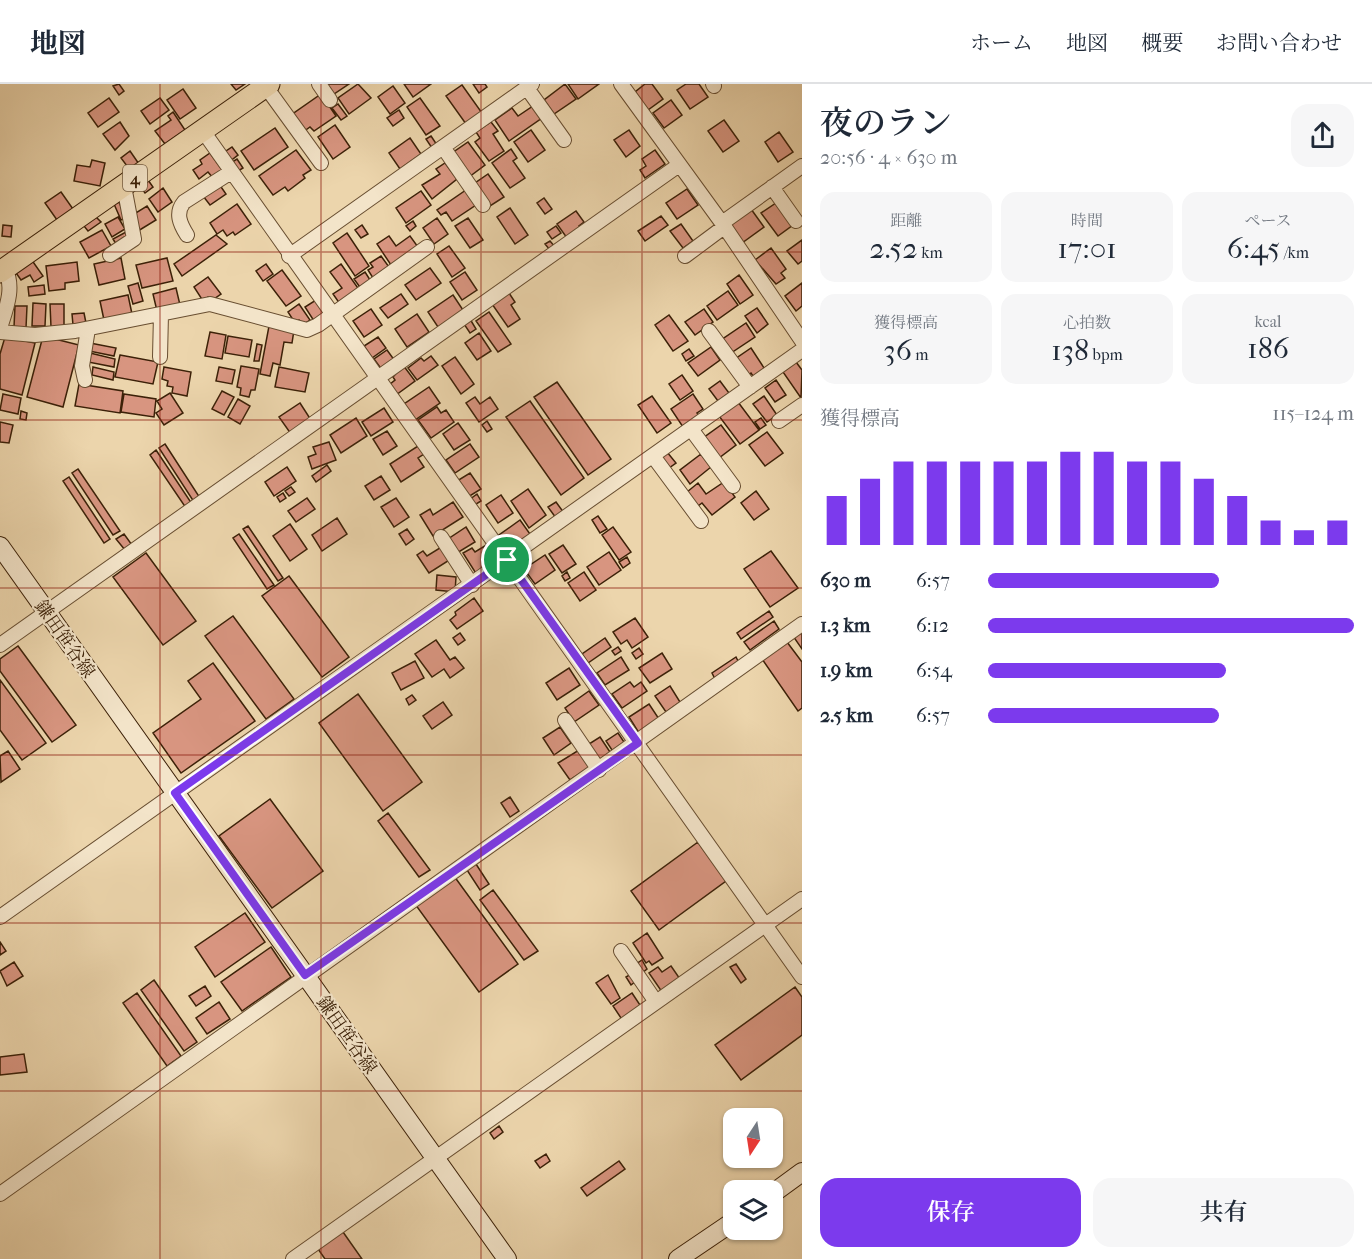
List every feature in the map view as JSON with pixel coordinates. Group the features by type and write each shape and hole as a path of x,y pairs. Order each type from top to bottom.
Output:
{"main road":[{"name":"4","path":"2,271 203,131 263,86"}],"street":[{"path":"319,84 330,100"},
{"path":"621,84 723,225 802,341"},
{"path":"263,86 321,163"},
{"path":"290,256 530,86 564,140"},
{"path":"203,131 802,978"},
{"path":"443,147 483,205"},
{"path":"0,645 679,165"},
{"path":"685,256 802,166"},
{"path":"187,235 179,219 180,208 184,202 231,172"},
{"path":"110,255 134,239 124,186"},
{"path":"772,188 796,221"},
{"path":"2,271 9,277 8,301 0,330 35,335 88,329 205,304 219,305 304,330 318,325 427,248"},
{"path":"160,357 161,314"},
{"path":"85,380 82,366 88,329"},
{"path":"709,331 750,387"},
{"path":"0,918 802,350"},
{"path":"779,421 802,405"},
{"path":"691,429 733,486"},
{"path":"653,456 701,520"},
{"path":"441,537 472,585"},
{"name":"鎌田笹谷線","path":"0,546 507,1259"},
{"path":"0,1193 305,975 638,743 802,624"},
{"path":"565,720 599,770"},
{"path":"293,1259 802,899"},
{"path":"621,951 656,1002"},
{"path":"783,1186 802,1172"},
{"path":"678,1259 723,1228"}],"building":[{"path":"119,84 124,91 119,95 113,86"},
{"path":"231,84 245,84 236,90"},
{"path":"326,84 349,84 334,94"},
{"path":"358,84 371,98 349,114 338,98"},
{"path":"404,84 431,84 413,97"},
{"path":"473,84 485,84 487,87 479,93"},
{"path":"565,84 576,99 554,114 544,100"},
{"path":"568,84 599,84 578,99"},
{"path":"645,84 652,84 663,99 648,110 635,92"},
{"path":"686,84 699,84 708,97 690,109 677,90"},
{"path":"462,85 482,113 466,124 446,96"},
{"path":"393,86 405,103 390,114 378,97"},
{"path":"183,89 196,108 180,119 167,100"},
{"path":"321,94 336,116 314,131 310,127 303,132 291,115"},
{"path":"109,98 119,112 98,127 88,113"},
{"path":"160,98 169,110 150,124 141,111"},
{"path":"420,98 440,126 426,135 407,107"},
{"path":"671,100 682,115 664,128 653,113"},
{"path":"338,104 347,116 341,120 332,108"},
{"path":"533,106 542,118 509,141 495,120 512,108 518,116"},
{"path":"399,110 404,118 393,126 387,118"},
{"path":"173,112 185,130 165,144 155,131 171,120 168,116"},
{"path":"724,120 739,141 723,152 708,131"},
{"path":"120,122 129,136 115,150 103,134"},
{"path":"491,122 498,131 493,134 504,151 489,161 475,142 480,138 476,132"},
{"path":"335,125 350,147 333,159 318,137"},
{"path":"275,128 288,147 254,170 241,151"},
{"path":"531,130 545,150 528,162 514,142"},
{"path":"629,130 640,146 626,157 614,140"},
{"path":"779,132 793,152 778,162 765,142"},
{"path":"431,136 437,145 432,148 426,139"},
{"path":"410,138 421,154 400,169 389,153"},
{"path":"468,142 485,165 469,177 452,153"},
{"path":"232,147 238,155 229,162 223,153"},
{"path":"511,149 517,158 513,161 525,178 510,188 492,163"},
{"path":"296,150 311,170 303,175 305,178 288,191 285,187 273,195 259,176"},
{"path":"655,150 665,164 645,178 640,170 646,166 642,159"},
{"path":"130,151 139,164 130,170 121,158"},
{"path":"210,153 223,171 213,178 208,172 199,179 193,170 202,164 200,160"},
{"path":"237,159 243,168 235,173 229,164"},
{"path":"92,160 105,163 100,186 74,181 77,165 90,167"},
{"path":"445,163 457,179 432,199 422,185 440,174 436,169"},
{"path":"488,174 504,197 490,206 475,183"},
{"path":"148,180 153,187 145,193 140,186"},
{"path":"219,184 226,194 210,205 203,196"},
{"path":"163,188 172,202 158,212 149,199"},
{"path":"687,189 698,205 677,219 666,203"},
{"path":"466,190 476,205 452,221 446,212 441,215 437,210"},
{"path":"421,191 431,205 406,223 396,208"},
{"path":"61,192 73,209 57,220 45,203"},
{"path":"544,198 552,209 545,214 537,203"},
{"path":"119,202 126,218 121,220 114,204"},
{"path":"776,203 793,225 778,236 761,213"},
{"path":"237,204 251,224 235,235 233,232 227,236 223,230 217,234 210,223"},
{"path":"147,206 156,220 138,231 134,214"},
{"path":"510,208 528,235 515,244 497,217"},
{"path":"751,209 764,227 742,243 729,225"},
{"path":"576,211 584,222 579,226 581,229 567,238 557,224"},
{"path":"661,216 668,225 645,241 638,231"},
{"path":"96,217 101,222 88,231 84,226"},
{"path":"118,217 125,229 112,237 105,224"},
{"path":"437,218 448,234 434,244 423,228"},
{"path":"468,218 483,240 470,248 455,226"},
{"path":"413,221 416,226 410,231 406,226"},
{"path":"681,224 693,241 683,248 670,231"},
{"path":"3,225 12,226 11,237 2,236"},
{"path":"362,225 368,234 361,238 355,230"},
{"path":"556,226 561,233 552,239 547,232"},
{"path":"102,230 111,246 89,258 80,242"},
{"path":"126,232 129,237 116,244 113,239"},
{"path":"347,233 369,266 355,276 333,243"},
{"path":"216,235 227,244 182,276 174,264"},
{"path":"389,236 396,246 410,236 418,247 391,265 377,244"},
{"path":"802,240 802,261 798,264 787,251"},
{"path":"550,241 555,247 550,250 545,244"},
{"path":"449,246 465,268 452,277 437,254"},
{"path":"771,248 786,269 781,273 785,278 776,284 755,260"},
{"path":"381,256 389,267 373,278 368,270 373,267 370,263"},
{"path":"121,258 125,279 99,285 94,264"},
{"path":"167,258 173,281 142,288 136,265"},
{"path":"31,259 43,276 34,282 30,275 21,280 14,270"},
{"path":"77,262 79,281 65,283 65,289 49,291 46,266"},
{"path":"266,264 273,274 263,281 256,271"},
{"path":"341,264 360,291 340,304 333,294 342,288 330,272"},
{"path":"430,268 441,283 416,300 405,285"},
{"path":"282,270 301,296 286,306 267,281"},
{"path":"365,272 372,283 362,290 354,279"},
{"path":"465,272 477,290 462,300 450,282"},
{"path":"739,275 753,295 740,304 727,284"},
{"path":"208,277 221,294 211,301 208,297 203,301 194,287"},
{"path":"138,283 143,301 133,304 128,286"},
{"path":"802,283 802,306 796,311 785,296"},
{"path":"44,285 45,294 29,296 28,287"},
{"path":"176,288 180,305 157,311 153,294"},
{"path":"728,291 738,305 717,320 707,306"},
{"path":"509,293 515,302 511,305 520,319 508,327 492,304"},
{"path":"401,294 408,304 388,318 380,308"},
{"path":"128,295 132,314 104,320 100,301"},
{"path":"453,295 463,310 438,327 428,312"},
{"path":"316,300 325,313 314,321 305,307"},
{"path":"33,303 46,304 45,326 32,326"},
{"path":"50,304 64,304 64,327 51,327"},
{"path":"299,304 310,320 303,325 299,320 295,323 288,312"},
{"path":"15,306 27,306 26,328 14,327"},
{"path":"757,308 768,324 757,333 745,316"},
{"path":"371,309 382,325 364,337 353,321"},
{"path":"704,309 713,322 695,335 685,322"},
{"path":"489,312 511,344 498,352 476,321"},
{"path":"84,313 86,323 73,325 72,314"},
{"path":"417,314 429,332 407,347 395,329"},
{"path":"669,315 688,341 673,351 655,325"},
{"path":"470,319 476,329 470,333 464,324"},
{"path":"746,323 755,337 731,353 721,340"},
{"path":"269,326 294,330 292,343 284,342 280,365 273,363 270,376 260,374"},
{"path":"210,332 226,335 222,359 205,356"},
{"path":"479,333 491,351 477,360 465,343"},
{"path":"43,336 79,345 63,407 27,397"},
{"path":"228,336 252,340 249,357 225,353"},
{"path":"5,337 35,343 22,395 0,389 0,354"},
{"path":"378,337 386,348 372,358 364,346"},
{"path":"90,343 116,348 114,356 89,351"},
{"path":"257,344 262,345 259,361 254,361"},
{"path":"711,347 720,360 698,376 688,363"},
{"path":"751,348 766,371 755,379 751,373 747,376 735,359"},
{"path":"689,349 694,356 686,361 682,354"},
{"path":"387,350 395,361 382,370 374,359"},
{"path":"90,353 115,359 114,367 88,362"},
{"path":"120,355 158,362 153,384 115,377"},
{"path":"431,356 438,365 417,380 408,368 421,358 424,361"},
{"path":"455,357 474,384 461,394 442,366"},
{"path":"796,362 802,370 801,398 783,372"},
{"path":"403,365 415,381 396,395 389,385 395,380 393,377"},
{"path":"241,366 259,369 255,390 251,390 249,397 240,395 241,388 237,387"},
{"path":"93,367 114,372 113,380 92,375"},
{"path":"164,367 191,372 187,396 172,393 173,387 167,386 168,381 162,379"},
{"path":"219,367 235,370 232,384 216,381"},
{"path":"279,367 309,373 305,392 275,387"},
{"path":"682,375 693,391 680,400 669,384"},
{"path":"776,380 786,395 775,402 765,388"},
{"path":"720,381 729,393 718,401 709,389"},
{"path":"557,382 611,459 588,475 534,397"},
{"path":"79,384 123,391 120,413 75,406"},
{"path":"429,387 440,403 412,422 401,406"},
{"path":"222,391 234,397 224,415 212,409"},
{"path":"170,393 183,413 164,425 156,413 162,409 157,401"},
{"path":"3,394 21,398 18,414 0,410"},
{"path":"124,394 156,399 154,417 121,412"},
{"path":"693,394 703,409 697,413 701,419 685,430 671,409"},
{"path":"652,396 671,423 657,433 638,405"},
{"path":"764,396 777,415 767,422 753,404"},
{"path":"475,397 480,404 490,397 498,409 479,422 466,403"},
{"path":"238,399 250,406 240,424 228,417"},
{"path":"530,401 584,478 561,495 506,417"},
{"path":"738,402 759,430 740,444 719,416"},
{"path":"300,403 311,420 291,434 279,417"},
{"path":"437,407 441,413 446,410 454,422 431,438 418,420"},
{"path":"384,408 393,422 371,436 362,422"},
{"path":"21,411 27,413 26,420 20,419"},
{"path":"356,418 367,436 341,453 330,435"},
{"path":"761,418 766,425 760,429 755,422"},
{"path":"487,421 492,429 487,432 482,425"},
{"path":"0,422 13,425 9,443 0,442"},
{"path":"458,423 470,440 454,450 443,434"},
{"path":"721,425 736,445 719,458 703,438"},
{"path":"387,431 397,446 383,455 373,439"},
{"path":"767,432 783,453 765,466 749,445"},
{"path":"329,442 336,460 312,469 308,457 316,454 313,447"},
{"path":"165,444 200,498 194,502 159,448"},
{"path":"470,444 479,457 455,473 446,460"},
{"path":"418,446 424,454 418,458 424,467 401,482 390,464"},
{"path":"156,450 192,504 186,508 150,455"},
{"path":"667,452 676,463 669,468 661,457"},
{"path":"701,454 711,467 690,484 680,470"},
{"path":"327,465 331,471 316,482 312,476"},
{"path":"287,467 296,481 274,496 265,482"},
{"path":"78,469 120,531 113,535 72,473"},
{"path":"470,473 481,489 468,497 457,481"},
{"path":"381,476 390,490 374,500 365,486"},
{"path":"69,477 110,539 104,543 63,481"},
{"path":"724,482 735,497 712,515 702,503 698,506 687,492 698,483 706,494"},
{"path":"291,487 295,492 289,496 285,491"},
{"path":"528,489 546,515 529,528 511,501"},
{"path":"756,491 769,509 754,520 741,503"},
{"path":"283,493 286,498 280,502 277,497"},
{"path":"477,494 481,501 473,506 469,500"},
{"path":"501,495 513,513 498,523 486,505"},
{"path":"307,498 315,509 296,522 288,511"},
{"path":"396,498 409,517 394,527 381,507"},
{"path":"453,502 463,517 433,536 420,515 430,509 433,515"},
{"path":"556,502 564,513 556,518 548,507"},
{"path":"598,516 607,529 600,533 592,520"},
{"path":"337,518 347,534 322,551 312,535"},
{"path":"520,520 530,534 509,549 499,535"},
{"path":"290,524 307,549 290,561 273,536"},
{"path":"248,526 283,578 278,581 243,529"},
{"path":"466,527 475,542 457,553 448,539"},
{"path":"613,527 631,552 619,560 602,535"},
{"path":"407,529 414,539 406,545 399,534"},
{"path":"124,534 132,545 125,550 116,539"},
{"path":"239,534 274,585 267,589 233,538"},
{"path":"488,544 499,560 477,575 463,553 472,548 475,552"},
{"path":"563,545 576,564 562,573 549,554"},
{"path":"443,546 451,559 429,573 417,555 423,551 427,556"},
{"path":"771,551 798,588 770,607 744,569"},
{"path":"609,552 621,570 599,585 587,567"},
{"path":"146,553 196,621 163,645 113,577"},
{"path":"545,555 555,570 535,584 524,569"},
{"path":"627,557 630,563 623,568 619,562"},
{"path":"567,572 570,578 565,581 562,576"},
{"path":"584,572 596,590 580,601 568,583"},
{"path":"437,575 456,577 455,592 436,590"},
{"path":"289,576 349,657 322,677 262,596"},
{"path":"474,598 483,611 457,629 450,620 456,615 455,612"},
{"path":"769,611 773,617 741,639 737,633"},
{"path":"233,616 294,699 266,719 205,636"},
{"path":"635,618 648,637 632,648 627,640 621,644 613,632"},
{"path":"774,621 779,629 750,650 744,642"},
{"path":"802,629 802,649 793,636"},
{"path":"460,633 465,640 458,645 453,638"},
{"path":"605,638 611,647 588,663 582,654"},
{"path":"436,640 450,660 455,657 464,668 450,678 444,669 432,677 415,654"},
{"path":"787,642 802,662 802,708 798,711 762,659"},
{"path":"18,646 76,725 52,742 0,671 0,659"},
{"path":"618,647 621,651 615,655 612,651"},
{"path":"639,648 643,654 636,659 632,653"},
{"path":"662,653 672,669 650,683 639,668"},
{"path":"621,657 629,670 605,685 597,673"},
{"path":"736,657 739,663 715,679 712,673"},
{"path":"415,661 424,678 401,690 392,673"},
{"path":"213,663 255,721 181,773 153,733 201,699 188,681"},
{"path":"569,668 580,685 557,700 546,683"},
{"path":"0,680 46,743 22,760 0,730"},
{"path":"630,682 634,687 641,682 647,691 622,708 612,694"},
{"path":"670,686 680,702 666,712 655,696"},
{"path":"589,691 599,705 574,722 565,708"},
{"path":"358,694 422,782 383,811 319,723"},
{"path":"412,695 416,700 409,705 406,699"},
{"path":"443,702 452,715 432,729 423,716"},
{"path":"649,704 659,719 639,733 629,717"},
{"path":"560,727 571,743 554,755 543,738"},
{"path":"618,733 626,745 614,753 606,741"},
{"path":"600,737 612,755 601,762 589,744"},
{"path":"579,750 590,767 570,780 558,763"},
{"path":"8,751 20,769 1,782 0,756"},
{"path":"510,797 519,811 510,817 501,803"},
{"path":"270,799 323,871 272,908 219,836"},
{"path":"388,813 430,870 419,877 378,821"},
{"path":"698,842 726,881 659,930 631,891"},
{"path":"474,861 489,884 480,890 465,867"},
{"path":"454,876 518,964 479,992 415,904"},
{"path":"493,890 538,951 524,960 480,900"},
{"path":"245,913 265,942 215,977 195,947"},
{"path":"647,933 663,958 652,965 649,961 646,963 633,943"},
{"path":"0,942 6,951 0,955"},
{"path":"271,947 291,977 242,1011 221,982"},
{"path":"642,960 647,969 642,973 636,964"},
{"path":"14,962 23,976 7,986 0,971"},
{"path":"736,964 746,979 741,983 730,967"},
{"path":"671,966 680,979 662,992 649,973 658,967 662,972"},
{"path":"631,974 636,981 631,985 626,977"},
{"path":"608,975 620,998 611,1004 596,983"},
{"path":"154,980 197,1042 184,1051 141,990"},
{"path":"205,986 211,996 196,1006 189,996"},
{"path":"795,987 802,997 802,1035 741,1080 715,1045"},
{"path":"137,993 181,1056 167,1066 123,1003"},
{"path":"632,993 642,1008 623,1021 613,1006"},
{"path":"219,1002 230,1019 207,1034 196,1018"},
{"path":"24,1054 27,1072 0,1075 0,1057"},
{"path":"499,1126 503,1132 494,1139 490,1133"},
{"path":"546,1154 550,1161 540,1168 535,1161"},
{"path":"619,1161 625,1169 587,1196 581,1188"},
{"path":"343,1232 362,1259 325,1259 318,1249"}],"route":[{"path":"507,560 638,743 305,975 175,793 507,560"}]}
